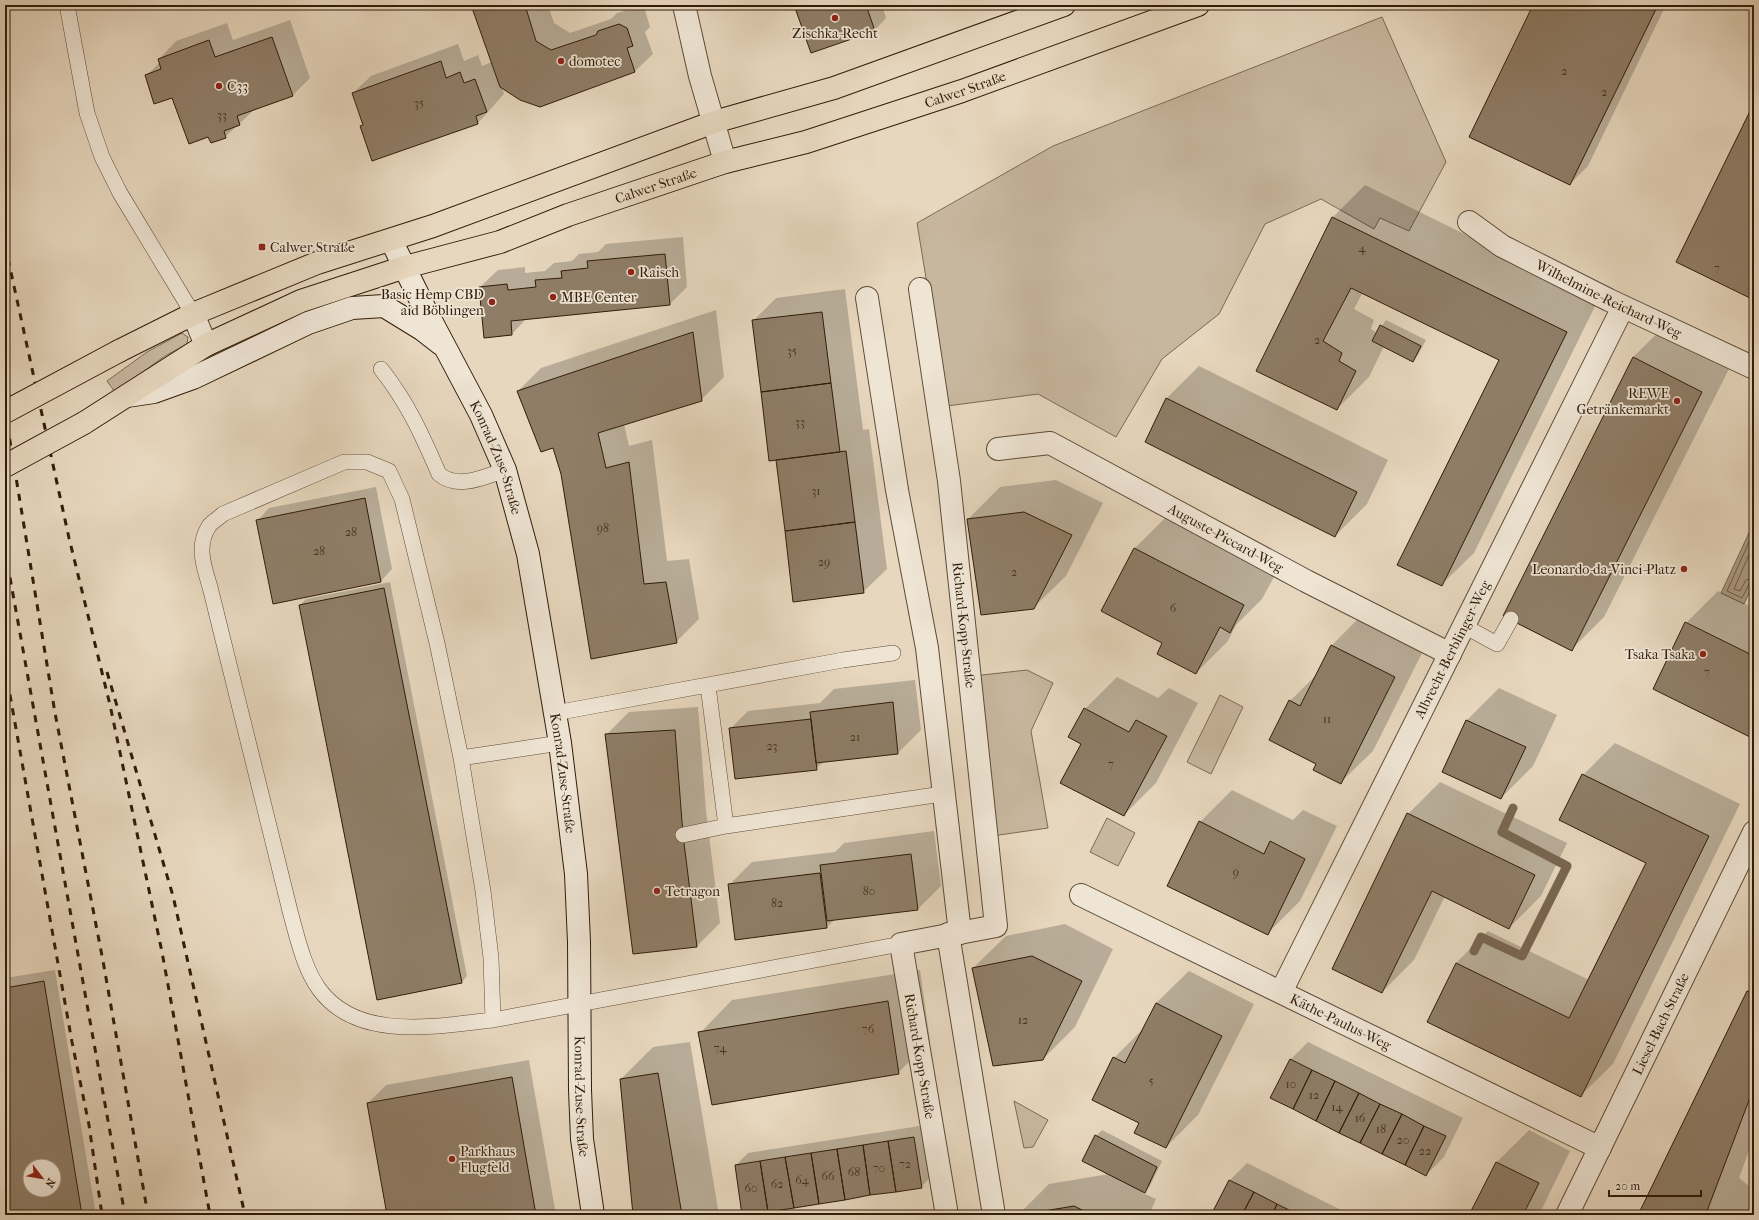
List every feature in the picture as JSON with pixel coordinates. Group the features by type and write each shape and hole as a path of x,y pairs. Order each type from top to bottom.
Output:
{"main road":[{"path":"5,412 119,351 193,314 317,263 391,240 714,122 841,86 1064,5"},
{"name":"Calwer Straße","path":"5,466 84,423 206,345 301,301 405,267 500,242 568,215 725,162 806,142 962,91 1198,5"}],"street":[{"path":"684,5 700,76 725,162"},
{"name":"Wilhelmine-Reichard-Weg","path":"1469,222 1502,246 1623,306 1754,368"},
{"name":"Konrad-Zuse-Straße","path":"391,240 427,313 481,415 505,470 528,554 560,742 576,874 582,1139 593,1215"},
{"name":"Richard-Kopp-Straße","path":"920,289 949,481 996,926 901,944 947,1215"},
{"path":"867,298 897,490 927,648 942,794 954,934 994,1215"},
{"name":"Konrad-Zuse-Straße","path":"384,306 422,330 446,349"},
{"name":"Calwer Straße","path":"127,396 154,392 193,378 315,321 352,308 384,306"},
{"name":"Albrecht-Berblinger-Weg","path":"1281,992 1623,306"},
{"path":"193,314 206,345"},
{"name":"Auguste-Piccard-Weg","path":"998,449 1050,443 1306,581 1450,654"},
{"name":"Liesel-Bach-Straße","path":"1567,1215 1754,832"},
{"name":"Käthe-Paulus-Weg","path":"1081,895 1600,1148"}],"lane":[{"path":"67,5 87,113 102,157 120,193 193,314"},
{"path":"381,369 400,393 419,429 439,474 445,480 457,482 472,481 505,470"},
{"path":"492,1020 491,958 483,891 460,758 438,643 402,500 389,471 366,462 344,462 223,514 209,525 203,541 202,559 291,916 304,958 319,989 337,1008 361,1020 390,1026 423,1026 492,1020 580,1006 901,944"},
{"path":"1464,626 1498,644 1511,619"},
{"path":"555,713 843,660 893,653"},
{"path":"708,686 726,826"},
{"path":"460,758 560,742"},
{"path":"683,835 726,826 942,794"}],"shaded area":[{"path":"1382,17 1446,162 1409,231 1380,218 1374,229 1321,199 1265,224 1219,314 1162,359 1116,437 1038,394 947,406 917,223 1053,146"},
{"path":"182,333 188,337 187,344 165,356 115,392 107,381 147,352"},
{"path":"1027,670 1053,683 1031,731 1048,828 992,836 973,676"},
{"path":"1220,695 1243,707 1211,774 1187,762"},
{"path":"1107,818 1135,833 1118,866 1090,852"},
{"path":"1014,1101 1048,1120 1033,1147 1024,1148"}],"water":[{"path":"1754,522 1754,582 1744,604 1721,593"}],"building":[{"name":"domotec","path":"471,5 525,5 536,41 551,50 596,35 598,31 619,24 627,28 633,46 627,48 635,72 540,107 520,100 500,87"},
{"name":"Zischka-Recht","path":"794,5 866,5 875,31 811,53"},
{"path":"1533,5 1658,5 1570,185 1469,137"},
{"name":"C33","path":"272,37 293,96 237,116 240,125 224,131 226,138 211,143 208,137 189,144 172,98 154,104 145,75 161,69 158,59 209,40 215,57"},
{"path":"441,61 446,78 460,72 464,83 475,79 487,112 476,116 478,124 372,161 360,126 363,125 352,93"},
{"path":"1754,103 1754,300 1676,262"},
{"path":"1332,217 1567,332 1442,586 1397,565 1499,360 1351,288 1323,341 1342,353 1339,361 1356,371 1337,410 1256,371"},
{"path":"665,254 670,305 511,321 512,335 484,338 479,287 507,284 508,290 536,287 535,280 562,278 561,271 588,268 587,261"},
{"path":"822,312 831,383 761,392 752,320"},
{"path":"1380,325 1421,346 1413,362 1372,341"},
{"path":"693,332 702,401 598,433 606,468 629,462 644,584 666,582 677,643 591,659 561,474 553,448 541,452 517,391"},
{"path":"1633,357 1702,392 1572,651 1503,616"},
{"path":"831,383 840,452 769,461 761,392"},
{"path":"1166,398 1357,492 1335,537 1145,442"},
{"path":"846,451 855,522 785,531 776,460"},
{"path":"365,498 381,582 273,604 256,520"},
{"path":"1024,512 1072,535 1034,609 981,615 967,519"},
{"path":"855,522 864,593 793,602 785,531"},
{"path":"1134,548 1244,605 1230,633 1220,627 1196,674 1157,654 1162,643 1101,611"},
{"path":"384,588 462,983 377,1000 299,605"},
{"path":"1685,622 1754,656 1754,739 1653,689"},
{"path":"1331,645 1395,677 1341,784 1313,770 1316,764 1269,740 1289,700 1300,706"},
{"path":"893,702 898,754 816,763 810,712"},
{"path":"1084,708 1129,732 1136,720 1167,736 1124,816 1060,783 1081,744 1068,737"},
{"path":"811,719 817,770 735,779 729,728"},
{"path":"1466,720 1526,747 1501,799 1442,772"},
{"name":"Tetragon","path":"675,730 683,835 697,947 633,954 605,734"},
{"path":"1582,774 1709,836 1581,1097 1427,1022 1456,963 1569,1018 1646,863 1559,820"},
{"path":"1407,813 1535,875 1509,929 1432,891 1382,993 1332,969"},
{"path":"1199,821 1264,854 1270,841 1305,859 1268,935 1167,886"},
{"path":"911,854 918,910 827,921 820,865"},
{"path":"820,873 827,928 735,940 728,884"},
{"path":"1032,956 1082,981 1043,1060 993,1066 972,968"},
{"path":"44,981 82,1215 5,1215 5,988"},
{"path":"1747,991 1754,994 1754,1087 1707,1211 1713,1215 1638,1215"},
{"path":"888,1001 899,1074 712,1105 698,1032"},
{"path":"1156,1003 1222,1036 1166,1148 1134,1133 1139,1123 1092,1100 1113,1057 1125,1063"},
{"path":"1290,1059 1312,1070 1293,1109 1270,1098"},
{"path":"1312,1070 1335,1081 1316,1121 1293,1109"},
{"path":"658,1073 682,1215 633,1215 620,1079"},
{"name":"Parkhaus Flugfeld","path":"512,1077 536,1215 387,1215 367,1103"},
{"path":"1335,1081 1359,1093 1339,1133 1316,1121"},
{"path":"1359,1093 1380,1104 1360,1143 1339,1133"},
{"path":"1380,1104 1402,1114 1382,1154 1360,1143"},
{"path":"1402,1114 1424,1126 1405,1165 1382,1154"},
{"path":"1424,1126 1446,1136 1426,1176 1405,1165"},
{"path":"1095,1135 1157,1167 1145,1193 1082,1161"},
{"path":"914,1137 922,1188 896,1192 888,1141"},
{"path":"888,1141 896,1192 870,1195 863,1145"},
{"path":"863,1145 870,1195 845,1200 837,1149"},
{"path":"837,1149 845,1200 819,1204 811,1153"},
{"path":"811,1153 819,1204 794,1208 785,1157"},
{"path":"785,1157 794,1208 768,1212 760,1161"},
{"path":"760,1161 768,1212 742,1215 735,1165"},
{"path":"1496,1162 1539,1183 1523,1215 1469,1215"},
{"path":"1229,1180 1254,1192 1242,1215 1211,1215"},
{"path":"1254,1192 1277,1204 1272,1215 1242,1215"},
{"path":"1277,1204 1299,1215 1272,1215"},
{"path":"1074,1206 1092,1215 1020,1215"}],"waterway":[{"path":"1474,951 1481,937 1522,956 1567,866 1502,832 1513,808"}],"railway":[{"path":"5,245 69,538 110,705 162,952 210,1215"},
{"path":"5,411 55,713 103,961 148,1215"},
{"path":"5,550 125,1215"},
{"path":"5,667 72,1042 89,1125 102,1215"},
{"path":"107,672 173,896 245,1215"}],"place":[{"name":"Zischka-Recht","path":"835,18"},
{"name":"domotec","path":"561,61"},
{"name":"C33","path":"219,86"},
{"name":"Calwer Straße","path":"262,247"},
{"name":"Raisch","path":"631,272"},
{"name":"MBE Center","path":"553,297"},
{"name":"Basic Hemp CBD aid Böblingen","path":"492,302"},
{"name":"REWE Getränkemarkt","path":"1677,401"},
{"name":"Leonardo-da-Vinci-Platz","path":"1684,569"},
{"name":"Tsaka Tsaka","path":"1703,654"},
{"name":"Tetragon","path":"657,891"},
{"name":"Parkhaus Flugfeld","path":"452,1159"}]}
